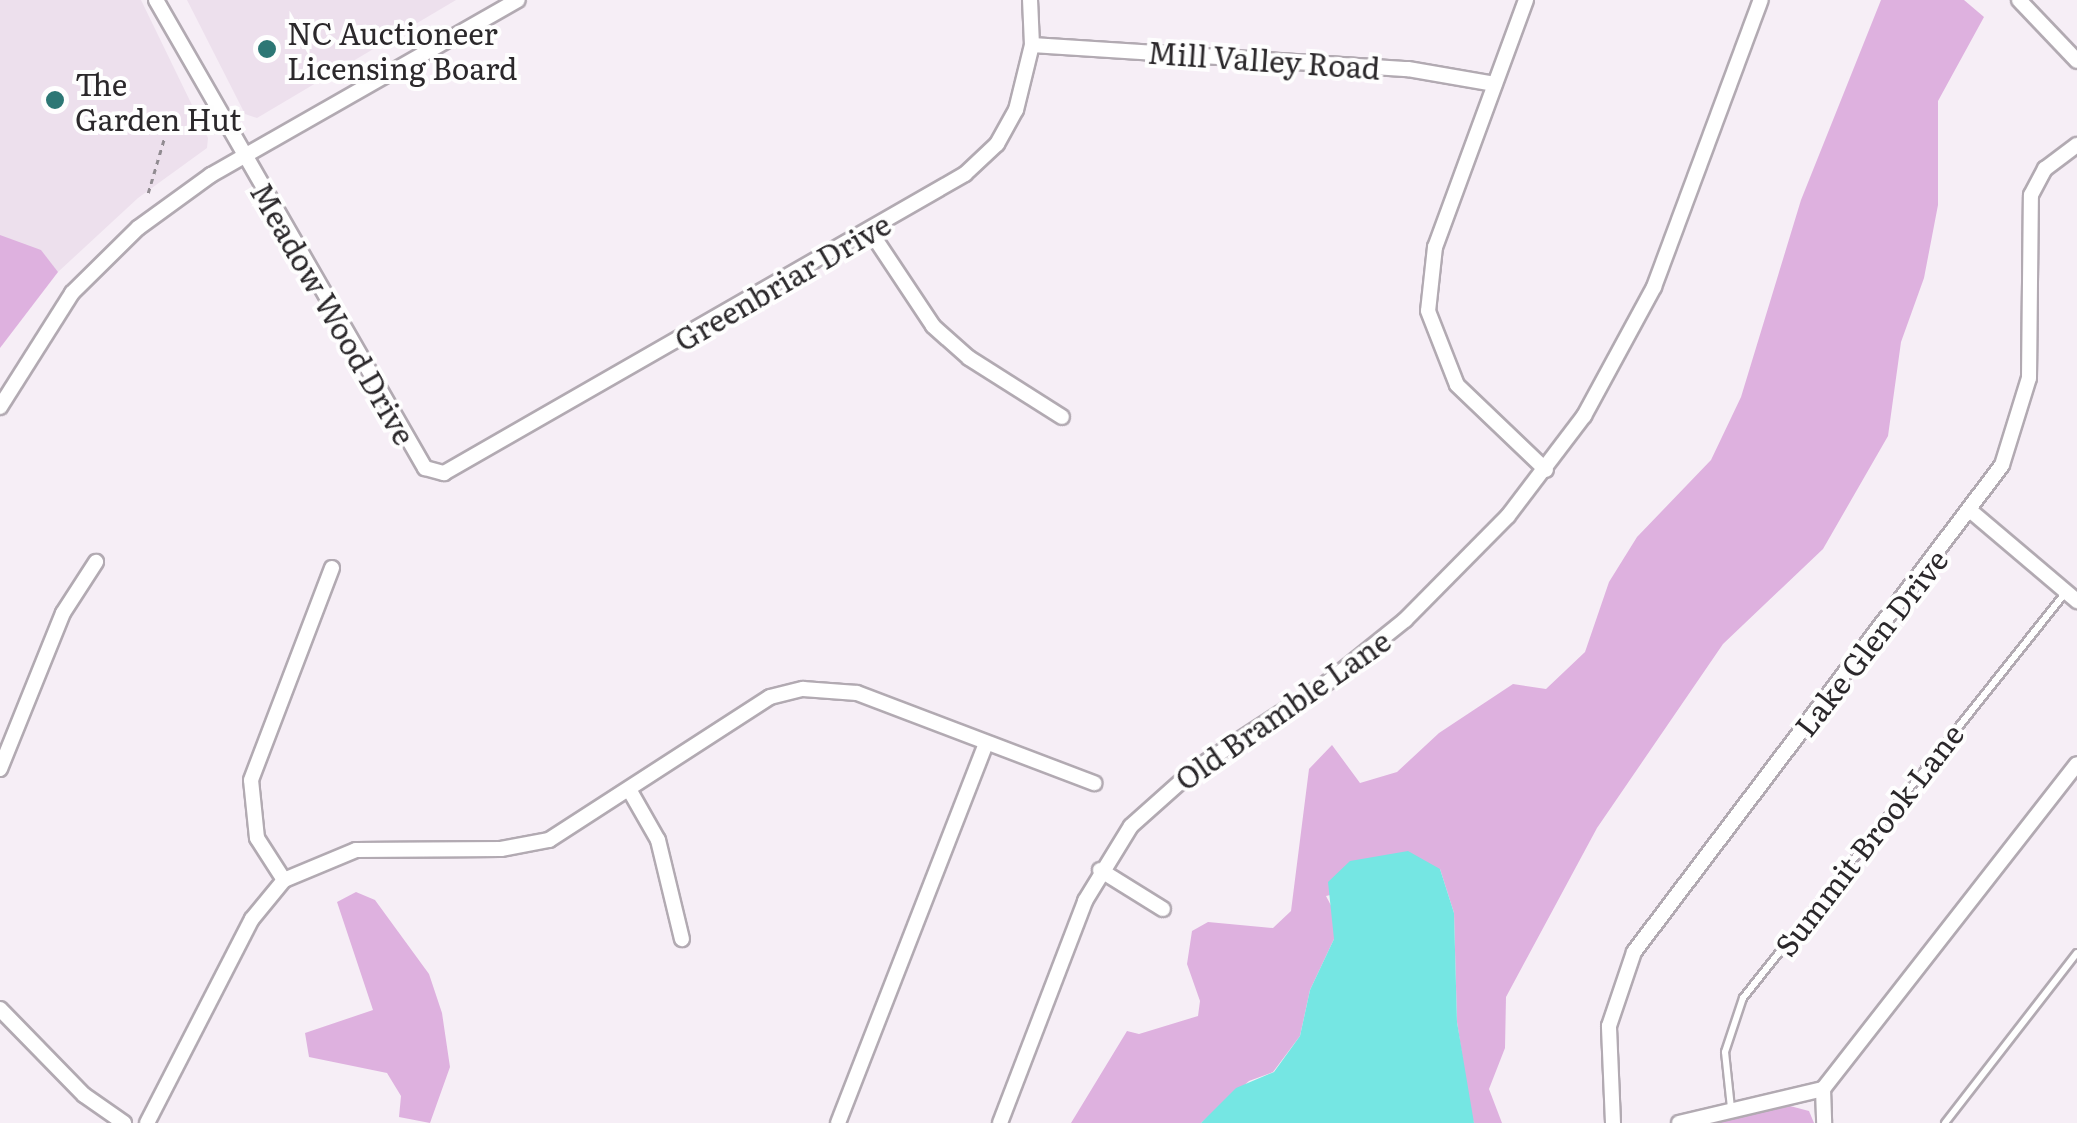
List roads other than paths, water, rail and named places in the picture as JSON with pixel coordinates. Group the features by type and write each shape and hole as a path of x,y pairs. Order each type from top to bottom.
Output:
{"street":[{"name":"Meadow Wood Drive","path":"156,0 243,158 425,468"},
{"path":"0,406 90,272 180,195 518,0"},
{"name":"Greenbriar Drive","path":"425,468 444,473 459,465 965,174 997,144 1016,110 1032,45 1030,0"},
{"path":"1526,0 1435,248 1428,310 1457,384 1546,470"},
{"name":"Old Bramble Lane","path":"1000,1123 1100,870 1167,790 1328,682 1405,620 1467,562 1546,470 1584,416 1654,287 1761,0"},
{"path":"2019,0 2077,61"},
{"name":"Mill Valley Road","path":"1032,45 1394,68 1494,84"},
{"name":"Lake Glen Drive","path":"1613,1123 1609,1026 1634,952 1972,512 2002,465 2029,378 2030,195 2045,169 2077,145"},
{"path":"870,231 932,326 969,358 1062,417"},
{"path":"1972,512 2072,596"},
{"path":"0,769 63,613 96,562"},
{"path":"284,880 258,838 251,780 332,568"},
{"path":"147,1123 252,919 284,880 356,850 534,844 630,791 748,708 803,689 856,693 1094,783"},
{"path":"838,1123 986,744"},
{"path":"1824,1123 1824,1088 2077,764"},
{"path":"630,791 658,840 682,939"},
{"path":"1100,870 1163,909"},
{"path":"0,1010 84,1095 124,1123"},
{"path":"1679,1123 1824,1088"}],"lane":[{"name":"Summit Brook Lane","path":"1731,1110 1724,1052 1743,998 2072,596"},
{"path":"1945,1123 2077,953"}],"water":[{"path":"1408,851 1440,869 1454,913 1457,1022 1474,1123 1201,1123 1236,1088 1274,1072 1300,1036 1310,990 1334,939 1328,882 1350,861"}],"place":[{"name":"NC Auctioneer Licensing Board","path":"267,49"},
{"name":"The Garden Hut","path":"55,100"}]}
